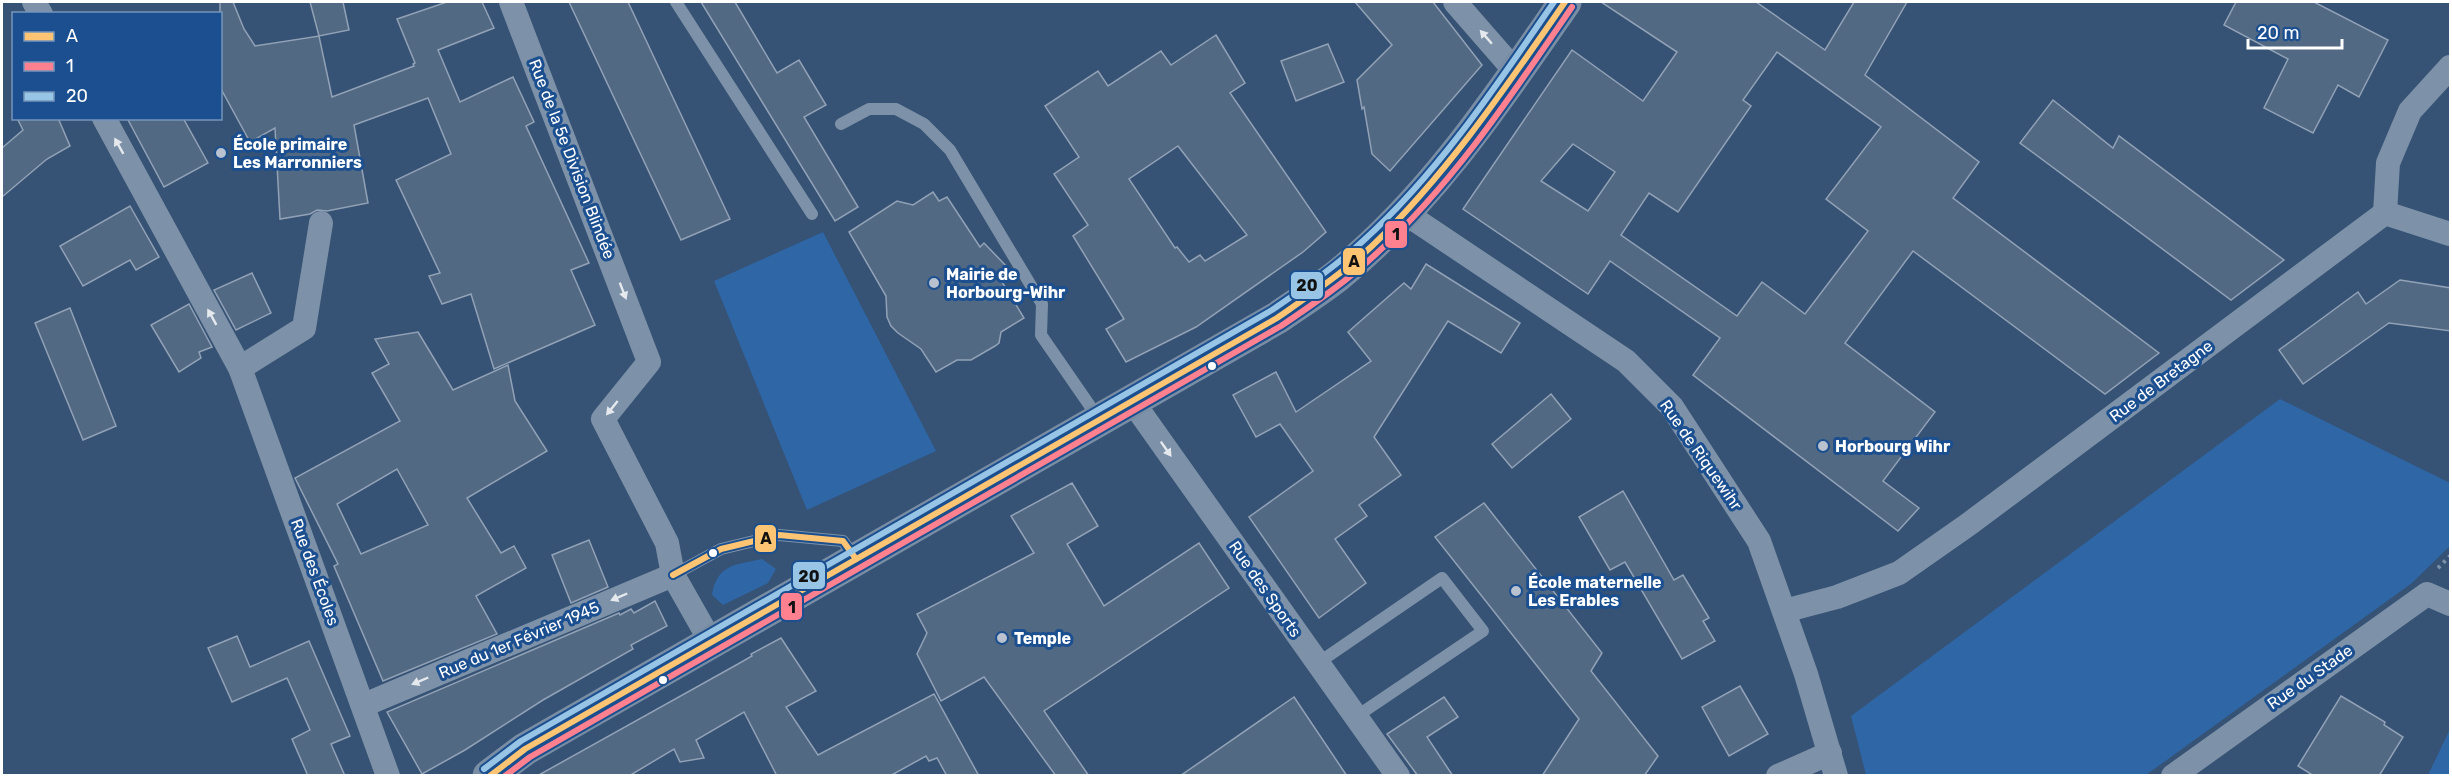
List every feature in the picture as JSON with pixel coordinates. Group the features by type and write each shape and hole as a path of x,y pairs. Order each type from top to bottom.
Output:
{"main road":[{"path":"489,776 525,749 1277,318 1337,276 1405,213 1459,151 1565,2"}],"street":[{"name":"Rue de la 5e Division Blindée","path":"511,2 649,362 603,419 668,543 673,575"},
{"path":"1455,2 1516,72"},
{"path":"2451,68 2410,111 2388,163 2385,213 2451,234"},
{"name":"Rue des Écoles","path":"105,120 240,368 388,776"},
{"name":"Rue de Riquewihr","path":"1405,213 1626,361 1672,407 1759,541 1833,764"},
{"name":"Rue de Bretagne","path":"1784,611 1837,597 1899,573 1978,518 2385,213"},
{"path":"240,368 304,328 321,223"},
{"name":"Rue des Sports","path":"1132,401 1398,776"},
{"path":"673,575 711,642"},
{"name":"Rue du 1er Février 1945","path":"364,705 673,575"},
{"name":"Rue du Stade","path":"2173,776 2427,594 2451,604"},
{"path":"1778,776 1833,764"}],"lane":[{"path":"676,2 812,214"},
{"path":"841,123 869,110 896,109 924,124 950,150 1042,304 1041,335 1099,420"},
{"path":"673,575 721,549 779,535 843,541 856,559"},
{"path":"1317,663 1442,578 1483,631 1357,716"}],"shaded area":[{"path":"823,232 936,451 807,510 714,281"},
{"path":"2280,399 2450,483 2450,546 2412,583 2146,775 1866,775 1851,716"},
{"path":"762,559 776,569 768,583 723,605 712,595 714,585 723,572 736,565"},
{"path":"2450,729 2450,775 2428,775"}],"building":[{"path":"220,2 233,2 244,29 255,46 319,36 332,97 414,66 415,63 397,19 447,2 482,2 494,28 438,50 460,102 513,77 534,122 526,126 589,263 571,270 595,325 494,369 471,294 442,304 429,276 440,273 396,180 451,154 428,98 354,125 368,203 327,211 317,210 310,214 280,219 275,128 250,142 222,91 222,12 220,12"},
{"path":"310,2 343,2 349,30 319,36"},
{"path":"569,2 628,2 730,219 681,240"},
{"path":"701,2 735,2 777,73 799,60 826,105 804,117 858,207 835,221"},
{"path":"1355,2 1433,2 1482,65 1390,171 1372,154 1357,80 1392,45"},
{"path":"1601,2 1756,2 1825,50 1854,2 1907,2 1865,75 1979,162 1953,198 2159,353 2105,394 1913,251 1845,343 1935,412 1883,481 1919,508 1898,531 1693,375 1720,338 1610,261 1588,294 1463,209 1572,50 1643,101 1677,52","holes":["1777,52 1881,127 1826,199 1868,231 1805,314 1762,282 1737,316 1621,235 1649,193 1678,212 1751,106 1743,100","1573,144 1615,172 1588,211 1541,181"]},
{"path":"2236,2 2314,2 2388,40 2359,97 2338,85 2313,133 2264,108 2288,59 2224,25"},
{"path":"1216,35 1245,83 1230,93 1326,232 1303,252 1196,327 1126,362 1106,329 1124,319 1073,236 1088,225 1054,174 1079,157 1045,106 1098,71 1108,86 1161,51 1171,65","holes":["1178,146 1247,235 1205,261 1200,255 1189,262 1177,247 1175,248 1129,179"]},
{"path":"1328,44 1344,82 1296,101 1281,61"},
{"path":"2053,100 2113,148 2119,136 2284,260 2231,300 2020,143"},
{"path":"18,120 59,120 70,146 47,159 2,197 2,148 23,130"},
{"path":"128,120 184,120 208,163 164,187"},
{"name":"Mairie de Horbourg-Wihr","path":"933,192 939,201 947,197 980,247 984,243 1011,271 999,277 1024,318 1001,332 999,343 995,346 971,360 957,360 936,372 921,349 891,326 887,317 886,296 849,232 897,201 913,205"},
{"path":"130,206 159,257 136,270 130,260 83,286 60,246"},
{"path":"1426,264 1520,323 1501,353 1448,321 1374,437 1401,475 1359,505 1367,516 1335,539 1366,583 1319,618 1249,517 1313,471 1280,424 1256,437 1233,395 1276,372 1296,412 1371,361 1348,332 1404,283 1411,289"},
{"path":"252,273 271,313 236,330 214,290"},
{"path":"2400,280 2451,288 2451,331 2389,323 2303,384 2279,350 2358,292 2366,304"},
{"path":"189,304 212,347 199,352 201,358 179,372 151,325"},
{"path":"70,308 116,426 83,440 35,323"},
{"path":"418,332 453,390 508,365 515,401 547,451 467,498 501,553 514,546 526,568 476,596 497,634 383,681 334,566 338,564 295,478 400,421 372,373 389,364 375,339","holes":["397,469 428,525 361,554 337,504"]},
{"path":"1551,394 1571,419 1512,468 1492,444"},
{"path":"1072,483 1098,526 1067,544 1104,606 1199,543 1229,588 1044,711 1089,776 1056,776 984,677 941,701 917,654 927,633 917,614 1034,553 1011,516"},
{"path":"1623,491 1674,580 1683,575 1709,618 1703,621 1715,641 1682,659 1625,562 1610,570 1579,517"},
{"path":"1484,503 1602,653 1591,671 1658,756 1644,776 1542,776 1579,719 1435,537"},
{"path":"589,540 608,587 571,603 552,555"},
{"path":"655,601 667,626 631,645 633,649 543,700 465,750 422,774 387,712 619,613 620,615 631,609 634,613"},
{"path":"237,636 250,667 309,641 350,736 331,744 345,776 308,776 292,739 310,730 287,678 232,702 208,648"},
{"path":"781,638 816,691 786,707 818,755 934,694 979,776 947,776 937,758 929,761 926,756 890,776 777,776 744,712 696,740 704,758 680,762 674,749 629,776 537,776 738,664 752,656 751,654"},
{"path":"1740,686 1768,734 1729,756 1702,707"},
{"path":"2341,696 2385,722 2384,725 2403,737 2379,776 2314,776 2298,766"},
{"path":"1294,697 1347,776 1180,776"},
{"path":"1444,697 1458,717 1427,737 1453,776 1418,776 1387,734"}],"transit line":[{"name":"20","path":"484,769 521,741 1272,310 1307,285 1363,241 1417,186 1466,127 1554,2"},
{"name":"A","path":"490,776 525,749 1277,318 1314,292 1372,246 1426,189 1474,129 1565,2"},
{"name":"1","path":"505,776 530,757 1281,326 1318,300 1376,254 1431,198 1481,136 1572,7"},
{"name":"A","path":"673,575 721,549 779,535 843,541 856,559"}],"place":[{"name":"École primaire Les Marronniers","path":"221,153"},
{"name":"Mairie de Horbourg-Wihr","path":"934,283"},
{"name":"Horbourg Wihr","path":"1823,446"},
{"name":"École maternelle Les Erables","path":"1516,591"},
{"name":"Temple","path":"1002,638"}]}
